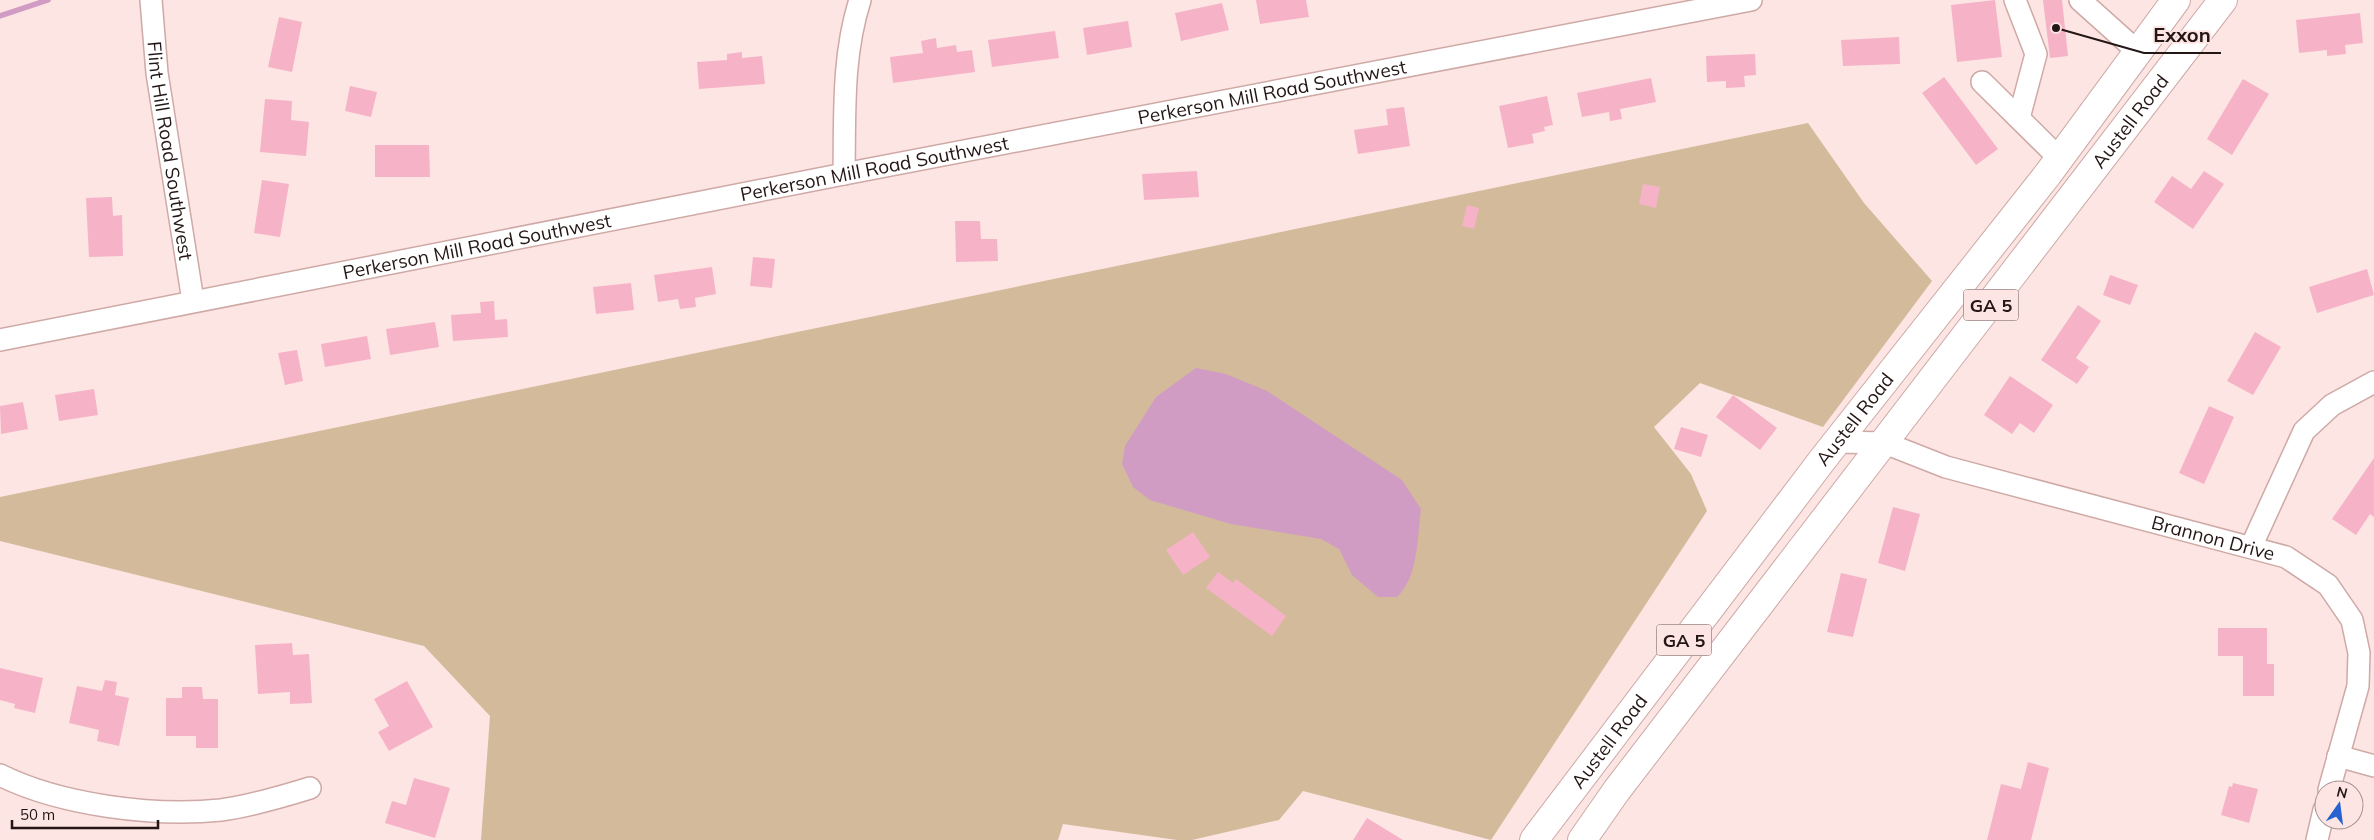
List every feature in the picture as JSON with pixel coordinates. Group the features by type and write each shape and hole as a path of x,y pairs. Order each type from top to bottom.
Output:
{"main road":[{"name":"Austell Road","path":"1582,840 1617,790 2223,0"},
{"name":"Austell Road","path":"1534,840 1687,636 2059,158 2174,2"}],"street":[{"name":"Flint Hill Road Southwest","path":"151,0 157,73 192,301"},
{"path":"844,174 846,69 850,40 860,0"},
{"name":"Perkerson Mill Road Southwest","path":"0,340 844,174 1750,0"},
{"path":"2015,0 2036,54 2019,118"},
{"path":"2080,0 2138,52"},
{"path":"1982,82 2059,158"},
{"path":"2251,547 2304,431 2332,406 2374,382"},
{"path":"1838,442 1885,443"},
{"name":"Brannon Drive","path":"1885,443 1946,467 2286,557 2328,585 2352,620 2359,653 2358,686 2332,780"},
{"path":"2338,756 2374,766"},
{"path":"0,775 55,795 95,804 173,812 221,810 271,800 310,788"}],"shaded area":[{"path":"1808,123 1864,203 1932,281 1823,427 1700,383 1654,427 1691,474 1707,511 1491,840 1303,791 1279,820 1192,840 1177,840 1063,824 1058,840 481,840 490,716 424,646 0,541 0,497"},
{"path":"1196,368 1226,374 1267,391 1402,480 1421,509 1413,567 1404,588 1397,597 1378,597 1352,575 1339,549 1321,539 1231,524 1150,500 1133,487 1122,464 1125,446 1156,397"}],"building":[{"path":"1256,0 1306,0 1309,17 1260,24"},
{"path":"1995,0 2002,57 1957,62 1951,5"},
{"path":"2043,0 2062,0 2068,56 2050,58"},
{"path":"1222,3 1229,30 1181,41 1175,13"},
{"path":"2360,13 2363,43 2345,45 2346,54 2327,56 2327,50 2299,53 2296,20"},
{"path":"279,17 302,22 292,72 268,67"},
{"path":"1128,21 1132,47 1087,55 1083,28"},
{"path":"1055,31 1059,58 992,67 988,40"},
{"path":"1899,37 1900,64 1843,66 1841,40"},
{"path":"936,38 937,48 956,45 957,52 972,50 975,72 893,83 890,57 923,53 921,41"},
{"path":"742,52 742,58 762,56 765,84 699,89 697,62 727,60 727,54"},
{"path":"1755,54 1756,75 1744,76 1745,87 1726,88 1726,81 1707,82 1706,56"},
{"path":"1944,77 1998,149 1976,165 1922,93"},
{"path":"1651,78 1656,102 1620,109 1622,119 1610,121 1609,112 1582,117 1577,93"},
{"path":"2243,79 2269,94 2232,155 2207,139"},
{"path":"350,86 377,92 371,117 345,111"},
{"path":"1547,96 1553,125 1544,127 1545,131 1532,134 1534,143 1508,148 1499,106"},
{"path":"265,99 292,101 291,120 309,122 306,156 260,152"},
{"path":"1404,107 1410,146 1358,154 1354,130 1388,125 1386,109"},
{"path":"375,145 429,145 430,177 375,177"},
{"path":"1197,171 1199,197 1144,200 1142,174"},
{"path":"2204,171 2224,184 2193,229 2154,202 2172,176 2191,189"},
{"path":"262,180 289,184 280,237 254,233"},
{"path":"1643,184 1660,187 1656,208 1639,204"},
{"path":"112,197 113,216 122,215 123,256 89,257 86,198"},
{"path":"1467,205 1479,208 1474,229 1462,226"},
{"path":"955,221 980,221 981,239 997,239 998,261 956,262"},
{"path":"753,257 775,259 772,288 750,286"},
{"path":"712,267 716,294 695,298 696,307 680,309 678,299 658,302 654,275"},
{"path":"2367,269 2374,295 2317,313 2309,287"},
{"path":"2110,275 2138,285 2130,305 2103,295"},
{"path":"631,283 634,310 596,314 593,287"},
{"path":"494,301 495,320 507,319 508,337 453,341 451,315 481,313 480,302"},
{"path":"2078,305 2101,321 2076,358 2089,367 2077,384 2041,360"},
{"path":"435,322 439,347 390,355 386,329"},
{"path":"2255,332 2281,347 2253,395 2227,381"},
{"path":"367,336 371,359 325,367 321,344"},
{"path":"297,350 303,381 285,385 278,353"},
{"path":"2010,376 2053,405 2034,433 2020,423 2012,434 1984,415"},
{"path":"94,389 98,415 59,421 55,395"},
{"path":"1733,395 1777,428 1760,450 1716,417"},
{"path":"23,402 28,429 1,434 0,406"},
{"path":"2209,406 2234,417 2204,484 2179,473"},
{"path":"1681,427 1708,435 1701,457 1674,449"},
{"path":"2374,458 2374,517 2370,514 2356,535 2332,519"},
{"path":"1893,507 1920,514 1905,571 1878,563"},
{"path":"1193,532 1210,557 1183,575 1166,550"},
{"path":"1218,572 1233,583 1236,579 1286,616 1272,636 1206,588"},
{"path":"1841,573 1867,579 1853,637 1827,632"},
{"path":"2218,628 2267,628 2267,664 2274,664 2274,696 2243,696 2243,656 2218,656"},
{"path":"292,643 293,655 309,654 312,703 290,704 290,692 258,694 255,645"},
{"path":"0,668 43,678 35,713 14,708 15,704 0,700"},
{"path":"105,680 117,682 115,695 129,698 119,746 97,741 99,730 69,723 77,686 102,691"},
{"path":"407,681 433,727 389,751 378,732 389,726 374,699"},
{"path":"182,687 202,687 203,699 218,699 218,748 196,748 196,736 166,736 166,698 182,698"},
{"path":"2028,762 2049,768 2031,840 1987,840 2001,784 2021,789"},
{"path":"414,778 450,788 435,838 385,823 392,801 406,805"},
{"path":"2233,783 2258,789 2249,823 2221,815 2229,786 2232,787"},
{"path":"1367,818 1403,840 1353,840"}],"waterway":[{"path":"0,16 48,0"}],"place":[{"name":"Exxon","path":"2056,28"}]}
